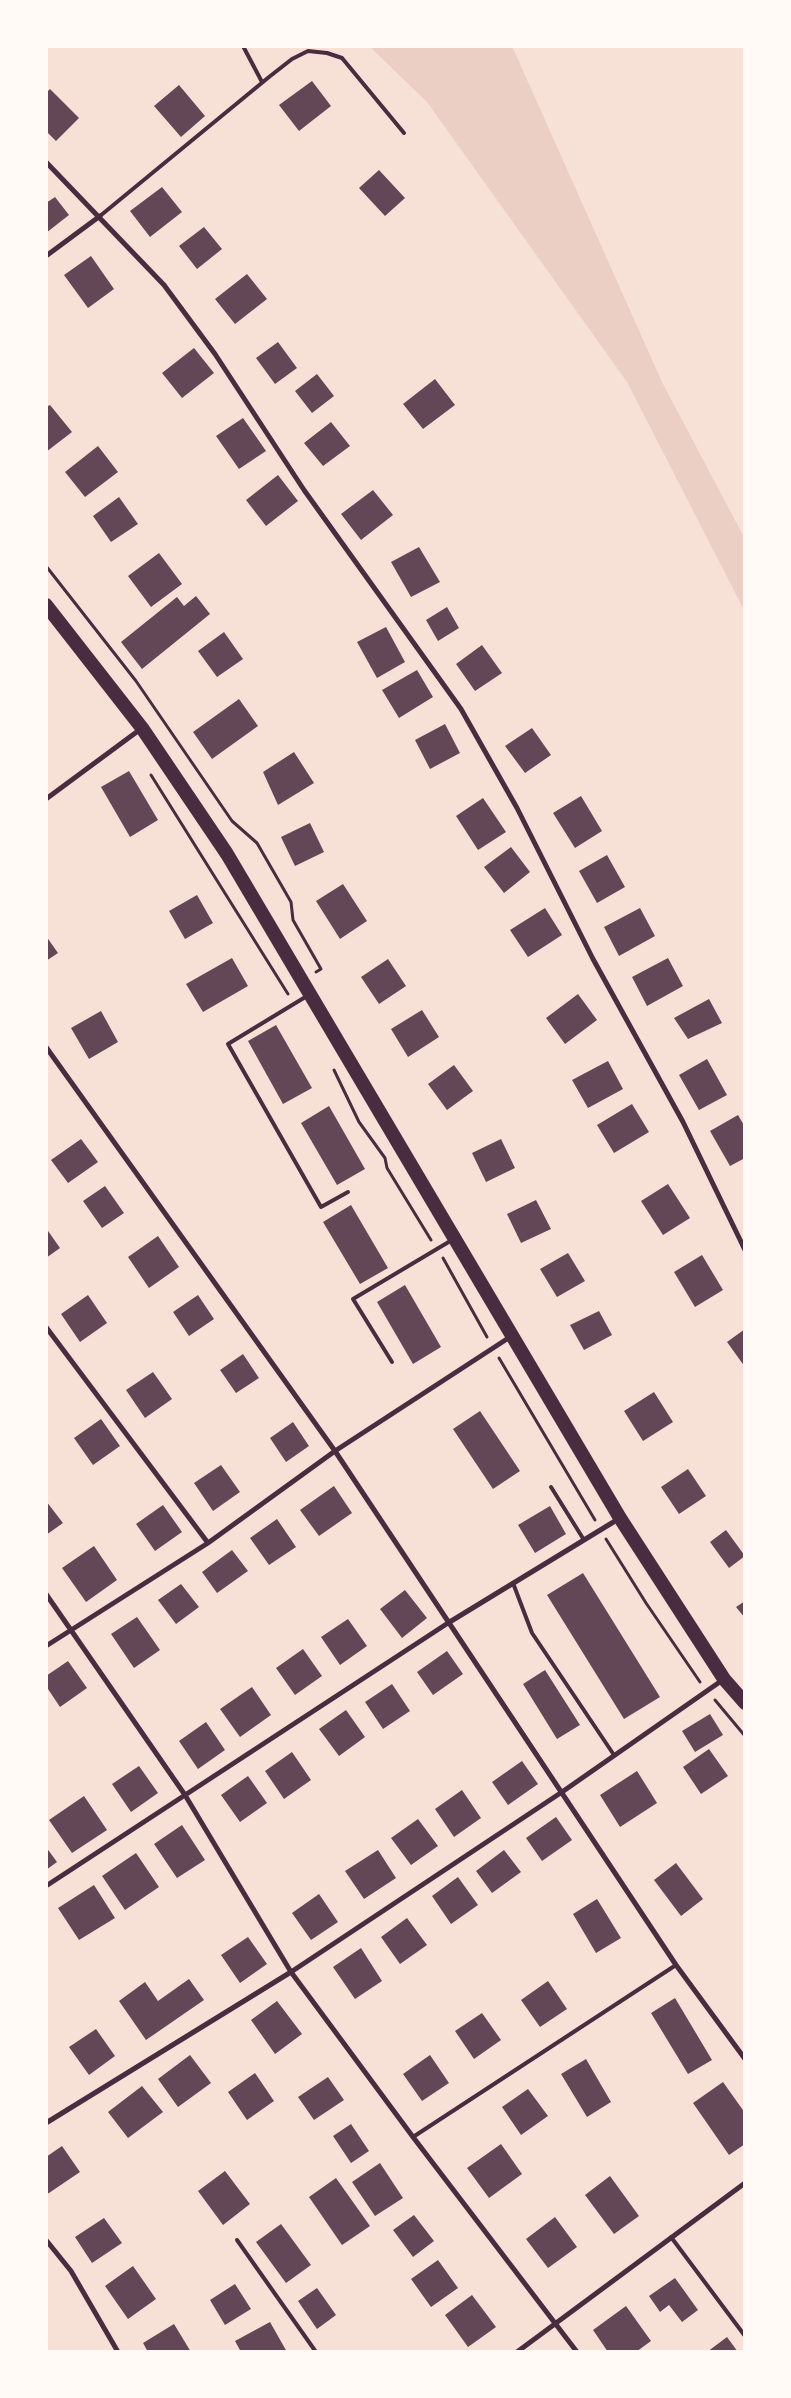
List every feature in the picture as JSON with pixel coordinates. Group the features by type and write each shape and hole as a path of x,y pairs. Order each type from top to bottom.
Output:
{"highway":[{"path":"46,604 142,728 227,854 620,1518 724,1679 745,1703"}],"street":[{"path":"46,162 100,216 164,285 215,354 304,490 461,709 517,808 593,959 683,1122 745,1250"},
{"path":"46,256 100,216"},
{"path":"46,799 142,728"},
{"path":"46,1047 335,1451 676,1966 745,2059"},
{"path":"46,1327 208,1543"},
{"path":"46,1646 208,1543 335,1451 511,1336"},
{"path":"46,1886 448,1623 620,1518"},
{"path":"46,1594 185,1795 291,1972 576,2352"},
{"path":"46,2123 291,1972 562,1792 724,1679"},
{"path":"517,2352 745,2183"},
{"path":"46,2240 71,2271 118,2352"}],"lane":[{"path":"243,46 262,82"},
{"path":"100,216 262,82 292,59 308,51 327,53 342,58 404,133"},
{"path":"311,994 228,1044 321,1207 348,1192"},
{"path":"392,1362 353,1299 454,1239"},
{"path":"552,1488 584,1540"},
{"path":"513,1583 532,1633 614,1755"},
{"path":"413,2137 676,1966"},
{"path":"671,2237 745,2336"},
{"path":"237,2240 316,2352"}],"path":[{"path":"46,566 136,681 232,821 257,843 291,902 293,920 321,969 284,988"},
{"path":"148,769 294,1004"},
{"path":"332,1067 359,1122 384,1158 387,1168 437,1249 493,1348 646,1603 706,1691 745,1736"}],"shaded area":[{"path":"369,46 512,46 662,382 745,539 745,612 627,382 427,102"}],"building":[{"path":"312,81 331,106 299,131 279,105"},
{"path":"179,85 205,116 181,137 154,106"},
{"path":"50,89 79,118 56,141 46,131 46,93"},
{"path":"379,170 405,198 385,216 359,188"},
{"path":"162,187 182,212 150,237 130,211"},
{"path":"55,197 69,215 46,233 46,203"},
{"path":"204,227 222,249 197,269 179,246"},
{"path":"91,256 114,289 88,308 64,275"},
{"path":"247,274 267,299 235,324 215,299"},
{"path":"278,342 297,368 275,384 256,358"},
{"path":"194,348 214,373 182,398 162,373"},
{"path":"317,374 334,396 312,413 295,391"},
{"path":"435,379 455,405 423,429 403,404"},
{"path":"50,405 72,432 46,452 46,407"},
{"path":"243,418 266,451 239,469 216,436"},
{"path":"331,422 350,446 323,466 304,443"},
{"path":"98,446 118,472 85,497 65,472"},
{"path":"278,475 298,501 266,526 246,500"},
{"path":"373,490 393,515 361,540 341,514"},
{"path":"119,497 138,524 111,542 93,516"},
{"path":"419,547 440,582 411,597 391,562"},
{"path":"159,553 182,584 151,607 128,576"},
{"path":"196,596 210,614 142,669 121,642 177,597 184,606"},
{"path":"447,607 459,628 438,641 426,620"},
{"path":"386,627 405,662 377,678 357,642"},
{"path":"224,632 243,659 217,677 198,651"},
{"path":"482,645 502,673 475,691 456,664"},
{"path":"417,670 433,697 399,718 382,690"},
{"path":"239,699 258,726 212,759 193,732"},
{"path":"445,724 460,753 430,769 415,740"},
{"path":"532,728 551,755 525,773 505,746"},
{"path":"294,752 314,783 278,805 263,772"},
{"path":"129,771 158,820 130,837 101,787"},
{"path":"581,796 602,831 575,848 553,813"},
{"path":"483,798 506,832 478,850 456,816"},
{"path":"310,823 324,852 295,866 281,837"},
{"path":"511,847 530,872 504,893 484,867"},
{"path":"607,855 625,887 597,903 579,871"},
{"path":"343,884 367,921 340,939 316,901"},
{"path":"197,895 213,923 185,939 169,911"},
{"path":"545,908 562,935 528,957 510,930"},
{"path":"640,908 655,936 619,956 604,927"},
{"path":"46,936 58,953 46,961"},
{"path":"232,958 248,986 203,1012 186,984"},
{"path":"668,958 683,986 647,1006 632,977"},
{"path":"388,959 406,986 379,1004 361,977"},
{"path":"578,994 597,1020 565,1044 546,1018"},
{"path":"709,999 722,1023 688,1039 674,1018"},
{"path":"422,1010 439,1037 408,1057 391,1029"},
{"path":"101,1011 118,1042 89,1059 71,1028"},
{"path":"276,1025 312,1088 283,1104 248,1041"},
{"path":"707,1059 727,1095 699,1110 679,1075"},
{"path":"608,1061 623,1089 588,1108 572,1080"},
{"path":"454,1065 473,1091 447,1110 428,1084"},
{"path":"632,1104 649,1132 614,1153 597,1125"},
{"path":"329,1106 365,1169 337,1185 301,1123"},
{"path":"738,1115 745,1127 745,1158 730,1166 710,1131"},
{"path":"81,1139 98,1162 68,1183 51,1160"},
{"path":"501,1139 515,1168 486,1182 472,1153"},
{"path":"668,1184 690,1218 663,1235 641,1201"},
{"path":"105,1186 124,1213 102,1228 83,1201"},
{"path":"536,1200 551,1229 521,1243 507,1214"},
{"path":"351,1205 388,1268 360,1284 323,1222"},
{"path":"46,1228 60,1248 46,1258"},
{"path":"158,1236 179,1267 149,1288 128,1257"},
{"path":"568,1253 585,1281 557,1297 540,1269"},
{"path":"702,1255 723,1290 695,1307 674,1272"},
{"path":"405,1285 441,1347 413,1364 377,1302"},
{"path":"88,1295 107,1323 80,1342 61,1314"},
{"path":"198,1295 214,1319 189,1336 173,1312"},
{"path":"599,1311 612,1335 584,1350 570,1325"},
{"path":"745,1329 745,1367 727,1342"},
{"path":"243,1354 259,1378 236,1393 220,1370"},
{"path":"153,1372 172,1399 145,1418 126,1390"},
{"path":"654,1392 673,1422 643,1441 624,1411"},
{"path":"480,1411 520,1471 493,1489 453,1429"},
{"path":"101,1419 120,1446 93,1465 74,1438"},
{"path":"293,1422 309,1446 286,1462 270,1438"},
{"path":"221,1465 240,1492 213,1511 194,1483"},
{"path":"688,1469 706,1496 679,1514 661,1487"},
{"path":"334,1486 352,1513 319,1536 300,1510"},
{"path":"46,1501 63,1523 46,1535"},
{"path":"163,1505 182,1532 155,1551 136,1524"},
{"path":"550,1506 566,1534 535,1553 518,1525"},
{"path":"277,1519 296,1547 269,1565 250,1538"},
{"path":"726,1530 745,1556 729,1568 710,1542"},
{"path":"94,1546 117,1580 86,1602 62,1568"},
{"path":"232,1550 248,1571 217,1593 202,1572"},
{"path":"583,1573 660,1697 624,1719 547,1595"},
{"path":"181,1584 199,1607 176,1624 158,1600"},
{"path":"405,1590 427,1618 402,1638 380,1609"},
{"path":"745,1601 745,1618 736,1607"},
{"path":"137,1617 160,1650 134,1668 111,1634"},
{"path":"348,1619 367,1646 340,1665 321,1637"},
{"path":"303,1649 322,1676 295,1695 276,1668"},
{"path":"447,1651 463,1674 433,1695 417,1672"},
{"path":"68,1661 87,1688 60,1707 46,1686 46,1676"},
{"path":"545,1670 580,1725 557,1739 523,1684"},
{"path":"392,1684 410,1711 383,1729 365,1702"},
{"path":"252,1687 271,1715 240,1737 220,1709"},
{"path":"346,1710 365,1737 339,1756 319,1729"},
{"path":"710,1714 723,1735 695,1752 682,1731"},
{"path":"206,1722 225,1750 198,1769 179,1741"},
{"path":"709,1749 728,1776 701,1794 683,1767"},
{"path":"292,1752 311,1780 284,1799 265,1771"},
{"path":"522,1761 538,1784 508,1805 492,1782"},
{"path":"139,1766 158,1793 131,1812 112,1784"},
{"path":"637,1771 657,1803 620,1827 600,1795"},
{"path":"248,1776 267,1803 240,1822 221,1795"},
{"path":"462,1790 481,1818 454,1837 435,1809"},
{"path":"84,1796 107,1830 72,1853 49,1820"},
{"path":"556,1817 572,1840 542,1861 526,1838"},
{"path":"418,1819 438,1846 411,1865 391,1838"},
{"path":"182,1825 205,1860 177,1878 154,1844"},
{"path":"46,1847 57,1862 46,1870"},
{"path":"378,1850 396,1878 364,1899 345,1871"},
{"path":"504,1850 521,1872 492,1893 476,1871"},
{"path":"136,1853 159,1887 125,1910 102,1876"},
{"path":"676,1863 703,1899 681,1916 654,1880"},
{"path":"458,1877 478,1905 451,1924 432,1896"},
{"path":"94,1885 115,1918 79,1940 58,1908"},
{"path":"319,1894 338,1922 311,1940 292,1913"},
{"path":"597,1899 621,1938 596,1953 573,1914"},
{"path":"407,1918 427,1945 400,1964 381,1937"},
{"path":"248,1937 267,1964 240,1983 221,1955"},
{"path":"361,1948 382,1981 355,1999 333,1967"},
{"path":"189,1979 204,2000 146,2040 119,2001 145,1982 158,2001"},
{"path":"548,1981 567,2009 540,2027 521,2000"},
{"path":"675,1998 712,2060 688,2074 651,2013"},
{"path":"277,2001 302,2034 275,2054 251,2020"},
{"path":"482,2013 501,2040 474,2059 455,2031"},
{"path":"96,2029 115,2056 89,2075 69,2047"},
{"path":"190,2055 211,2083 178,2107 158,2079"},
{"path":"430,2055 449,2083 422,2101 403,2074"},
{"path":"586,2059 611,2102 587,2117 561,2074"},
{"path":"255,2073 274,2101 247,2120 228,2092"},
{"path":"328,2077 344,2100 314,2120 298,2097"},
{"path":"723,2082 745,2113 745,2144 729,2155 693,2103"},
{"path":"142,2086 163,2112 128,2138 108,2112"},
{"path":"528,2089 548,2116 521,2135 502,2107"},
{"path":"351,2124 369,2151 351,2163 333,2136"},
{"path":"501,2144 522,2174 489,2198 467,2168"},
{"path":"62,2146 80,2172 46,2195 46,2157"},
{"path":"380,2163 403,2198 375,2216 352,2182"},
{"path":"225,2171 250,2204 223,2225 198,2191"},
{"path":"610,2176 639,2216 614,2234 585,2195"},
{"path":"336,2178 370,2226 342,2245 309,2197"},
{"path":"414,2215 434,2241 413,2257 393,2230"},
{"path":"555,2217 577,2247 548,2268 526,2239"},
{"path":"104,2218 122,2243 92,2263 75,2237"},
{"path":"281,2224 311,2265 286,2283 256,2242"},
{"path":"438,2260 458,2288 431,2307 411,2279"},
{"path":"133,2266 156,2299 128,2319 105,2286"},
{"path":"675,2278 698,2310 682,2322 669,2305 660,2312 649,2296"},
{"path":"235,2284 251,2309 225,2325 210,2300"},
{"path":"317,2288 336,2315 317,2329 298,2301"},
{"path":"472,2295 496,2327 468,2347 445,2315"},
{"path":"626,2306 651,2341 636,2352 608,2352 593,2330"},
{"path":"270,2322 287,2352 241,2352 235,2341"},
{"path":"174,2324 191,2352 148,2352 143,2343"},
{"path":"727,2337 738,2352 707,2352"}]}
